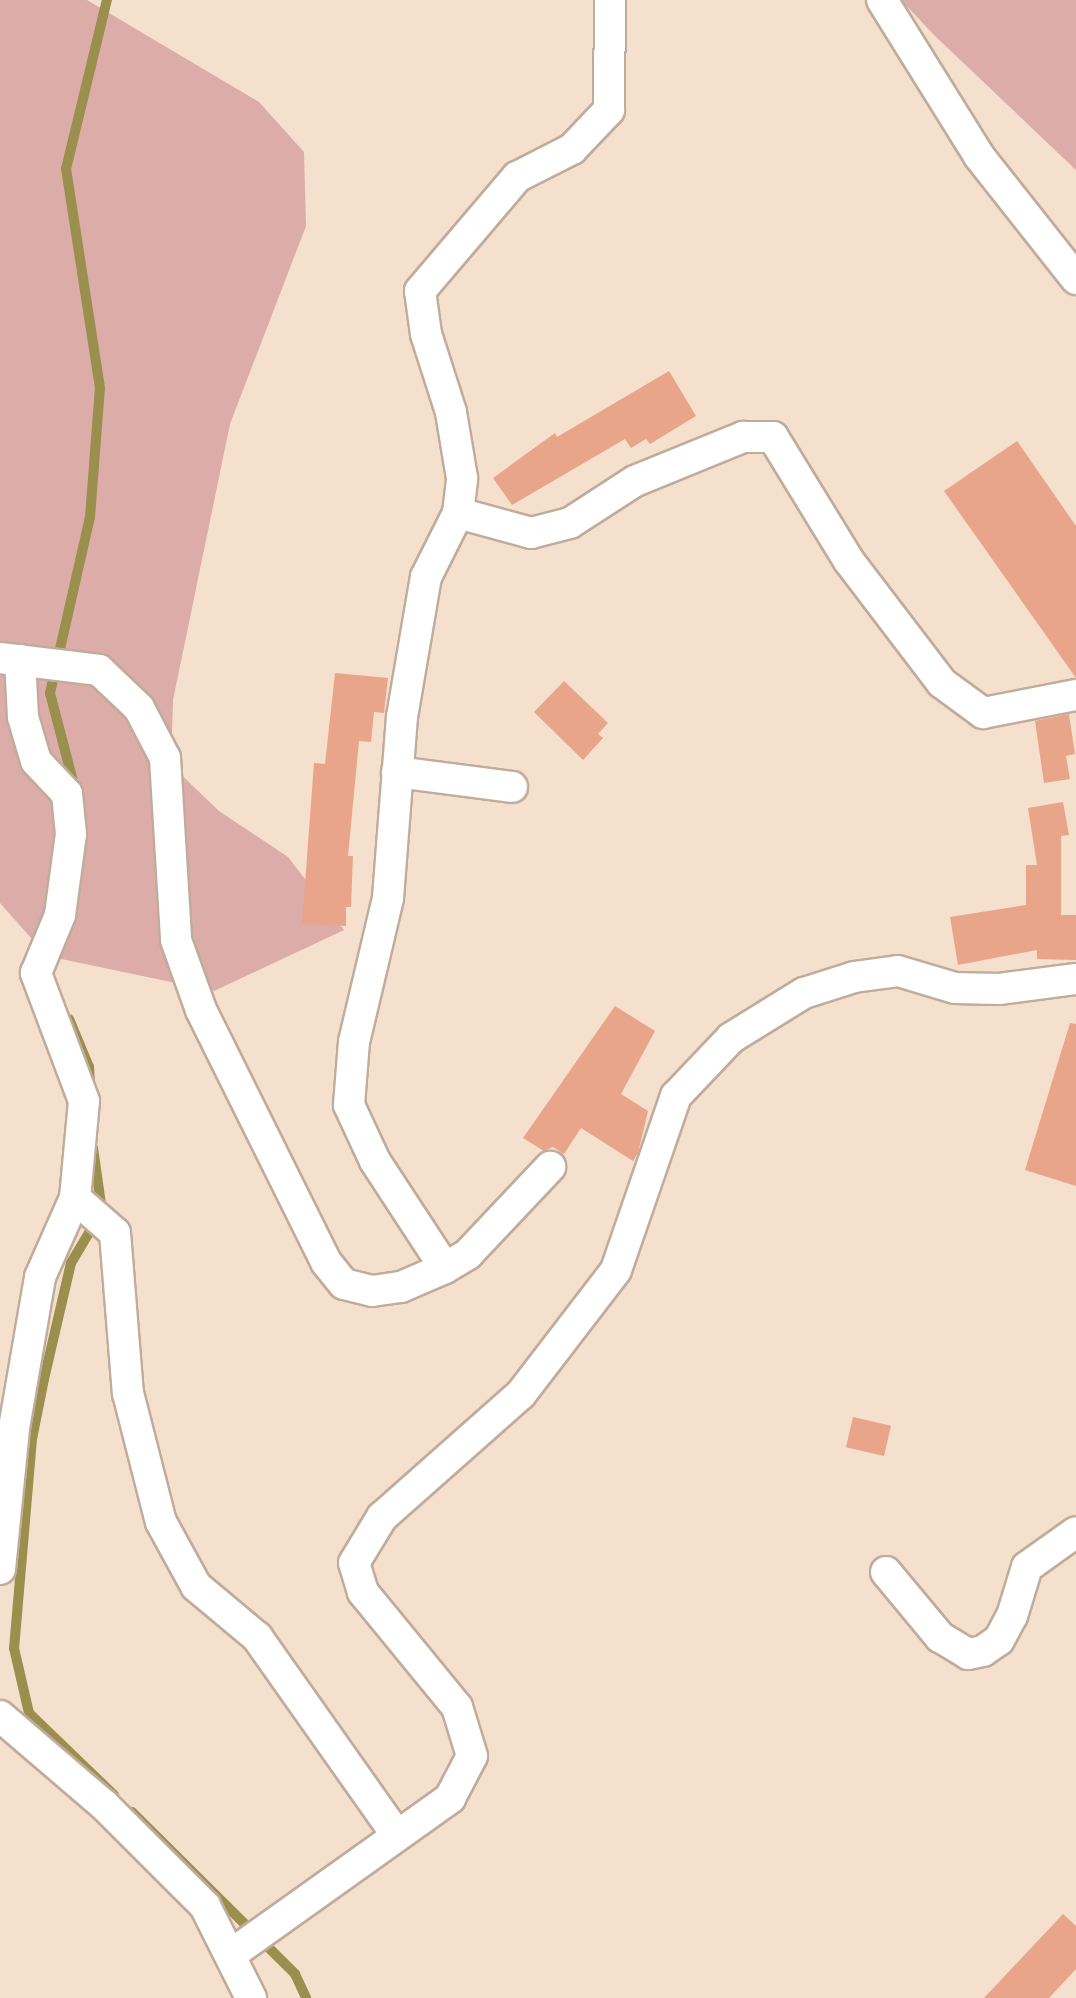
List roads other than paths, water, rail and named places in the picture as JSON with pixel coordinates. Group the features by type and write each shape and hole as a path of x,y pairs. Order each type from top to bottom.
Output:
{"street":[{"path":"445,1268 375,1161 349,1105 354,1042 388,898 397,772 426,577 458,513 462,478 451,412 426,334 421,291 517,177 572,149 609,110 610,0"},
{"path":"882,0 979,156 1076,278"},
{"path":"458,513 531,533 569,523 635,481 743,437 773,437 849,561 942,683 983,713 1076,695"},
{"path":"0,1569 14,1428 40,1277 79,1201 84,1101 36,973 60,915 71,834 67,794 36,761 23,717 18,660 73,664 99,670 139,708 165,758 176,940 229,1074 326,1262 344,1284 372,1291 401,1287 445,1268 468,1254 551,1167"},
{"path":"397,772 512,787"},
{"path":"240,1948 450,1798 472,1756 457,1707 363,1592 354,1563 382,1517 521,1394 616,1270 676,1096 731,1038 804,993 854,977 898,971 955,988 999,989 1076,979"},
{"path":"79,1201 115,1233 128,1393 162,1522 196,1586 257,1637 396,1834"},
{"path":"886,1572 940,1637 968,1654 983,1651 999,1640 1012,1616 1027,1567 1076,1532"},
{"path":"0,1716 104,1805 205,1906 240,1948 242,1985 251,1998"}],"waterway":[{"path":"75,789 50,693 90,517 100,388 66,169 107,0"},
{"path":"69,1019 89,1067 90,1084"},
{"path":"93,1148 102,1211 71,1263 44,1379 32,1439 14,1648 29,1713 114,1795"},
{"path":"132,1812 295,1974 306,1998"}]}
